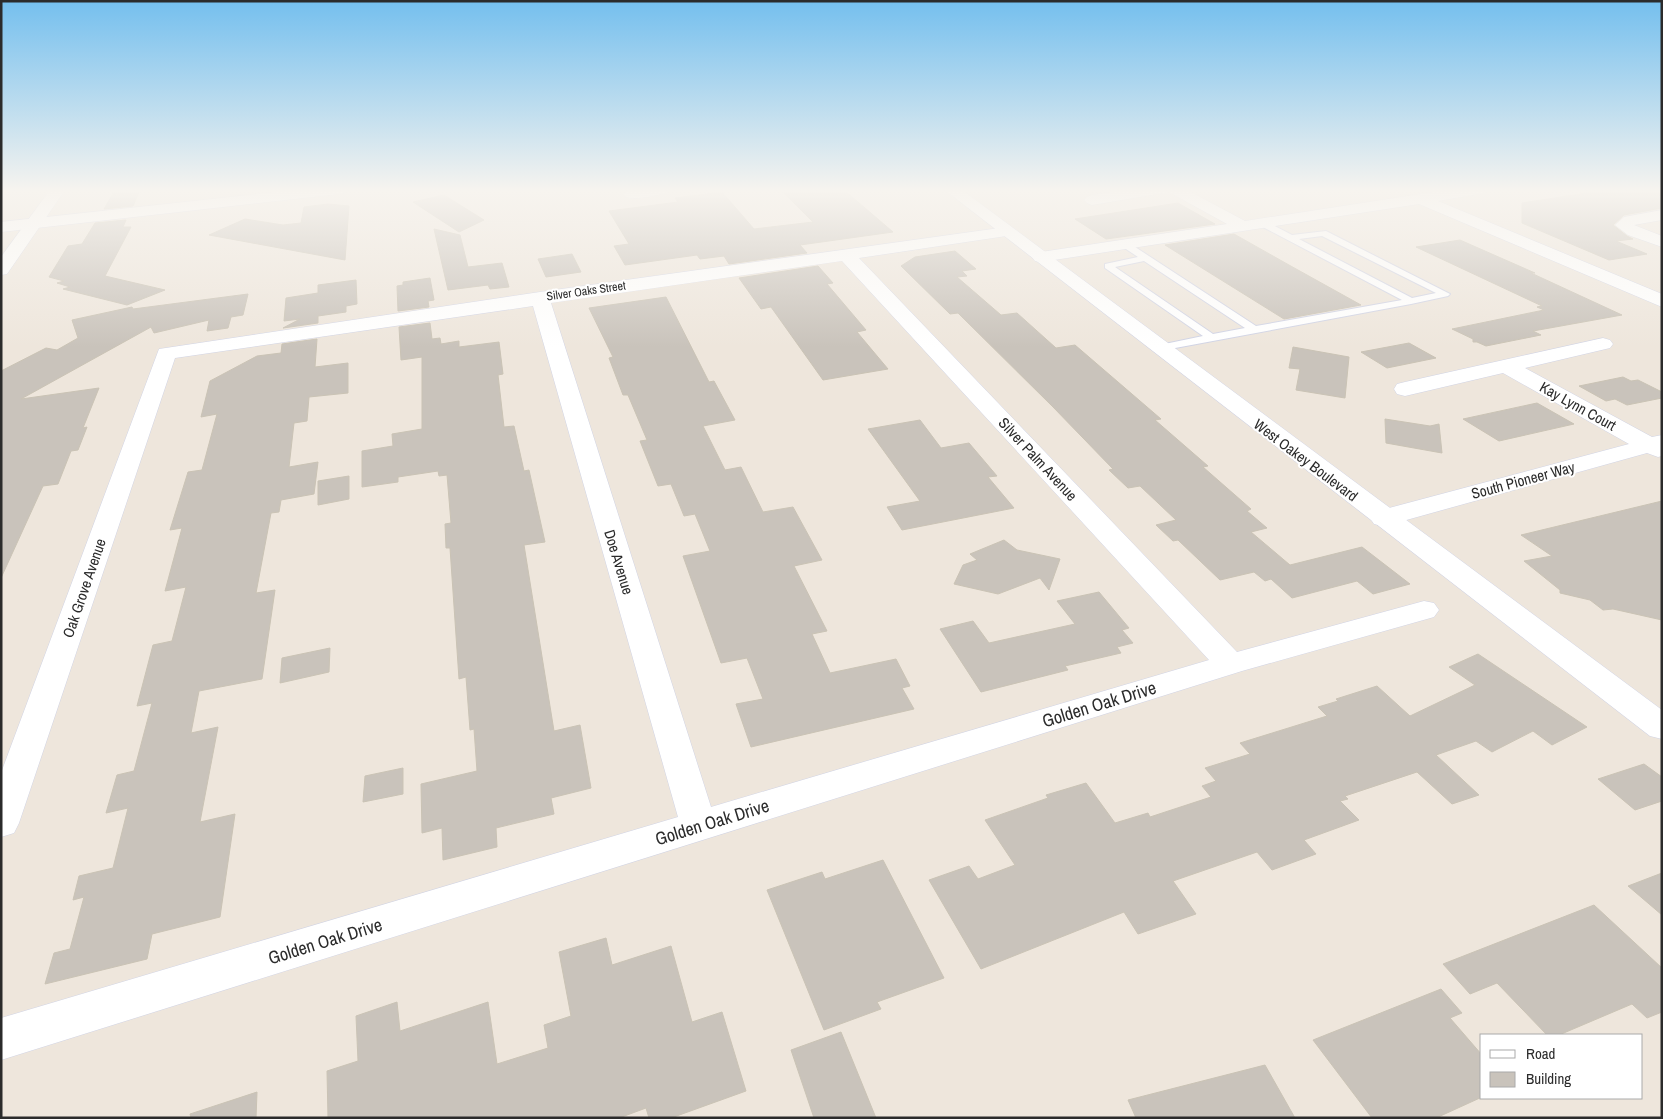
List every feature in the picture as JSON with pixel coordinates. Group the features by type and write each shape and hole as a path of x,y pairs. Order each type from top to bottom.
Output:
{"street":[{"path":"1,270 21,242"},
{"name":"Silver Oaks Street","path":"166,353 935,242"},
{"name":"West Oakey Boulevard","path":"1021,242 1662,728"},
{"path":"1041,257 1144,242"},
{"path":"1524,242 1662,301"},
{"name":"Silver Palm Avenue","path":"846,255 1231,664"},
{"name":"Doe Avenue","path":"540,298 699,826"},
{"name":"Kay Lynn Court","path":"1406,388 1603,344"},
{"name":"Oak Grove Avenue","path":"1,823 166,353"},
{"name":"Kay Lynn Court","path":"1506,366 1658,446"},
{"name":"South Pioneer Way","path":"1383,518 1658,446"},
{"name":"Golden Oak Drive","path":"1,1039 1231,664 1424,610"}],"lane":[{"path":"1298,242 1410,301"},
{"path":"1159,348 1445,294 1341,242"},
{"path":"1126,245 1254,329"},
{"path":"1146,258 1108,266 1212,337"}],"building":[{"path":"83,242 123,242 105,276 165,290 127,305 63,289 70,287 57,283 64,281 49,277 68,246"},
{"path":"248,242 346,242 345,260"},
{"path":"437,242 462,242 468,267 502,263 509,287 490,289 488,285 448,290"},
{"path":"628,242 820,242 800,245 807,253 729,264 724,256 700,259 697,255 625,265 614,246 629,244"},
{"path":"1182,242 1249,242 1361,305 1284,319 1165,245"},
{"path":"1446,242 1465,242 1535,273 1531,273 1622,315 1533,331 1541,335 1486,346 1473,342 1473,339 1452,329 1544,310 1537,307 1542,306 1416,247"},
{"path":"1567,242 1619,242 1647,254 1609,260"},
{"path":"955,251 976,269 962,271 967,276 957,277 1001,315 1017,313 1056,348 1075,345 1161,419 1155,420 1208,466 1203,467 1251,509 1247,511 1267,528 1251,532 1290,565 1362,547 1410,584 1373,594 1357,581 1292,598 1271,579 1265,581 1254,572 1220,580 1178,540 1173,541 1156,525 1176,520 1140,486 1128,488 1109,470 1113,469 1053,407 958,313 950,314 901,266 915,257"},
{"path":"572,254 581,272 546,277 538,259"},
{"path":"818,266 833,283 827,284 866,330 857,332 888,369 823,380 771,307 761,309 739,278"},
{"path":"430,278 434,300 428,301 429,307 398,311 397,286 403,285 403,282"},
{"path":"356,280 357,304 346,306 346,312 318,316 318,323 283,328 300,319 284,321 286,298 318,293 318,285"},
{"path":"248,294 243,315 231,317 228,328 207,331 209,320 154,333 151,327 21,399 99,388 83,428 87,427 78,450 71,451 58,484 43,486 1,578 1,371 46,348 57,350 78,338 72,320 132,307 133,309"},
{"path":"666,297 709,382 714,381 735,420 703,426 725,470 741,467 763,512 793,507 822,560 794,566 827,631 812,634 830,673 896,659 910,686 902,688 914,709 751,747 736,704 763,699 747,658 721,663 683,556 710,551 695,514 684,516 671,484 658,486 640,441 647,440 628,395 623,395 609,358 613,357 589,308"},
{"path":"430,323 432,339 440,338 441,344 459,341 459,347 499,342 503,374 498,375 504,427 514,426 524,471 529,470 545,542 524,545 554,731 580,725 591,788 551,798 554,814 496,828 497,847 443,860 442,828 422,833 421,784 477,771 474,729 470,730 466,677 459,679 450,548 446,548 445,524 451,523 447,475 439,476 438,471 398,477 398,482 362,487 362,451 393,446 392,434 422,429 422,357 401,360 399,327"},
{"path":"317,339 315,367 348,363 348,393 309,397 307,421 294,423 289,467 318,462 314,494 281,500 279,512 271,513 256,593 275,590 262,679 199,691 191,733 218,727 200,822 235,814 220,917 152,934 147,959 45,984 54,953 70,949 84,897 73,900 79,876 113,868 128,808 106,813 117,775 134,771 152,703 137,706 153,645 172,641 186,587 165,591 182,528 170,530 188,472 202,470 217,414 201,417 210,381 257,356 281,353 282,344"},
{"path":"1409,343 1436,358 1387,368 1361,352"},
{"path":"1293,347 1349,357 1345,398 1296,390 1300,369 1289,368"},
{"path":"1623,377 1631,381 1638,380 1662,392 1662,398 1627,405 1615,399 1606,401 1579,386"},
{"path":"1537,403 1574,424 1499,441 1463,419"},
{"path":"1385,419 1430,426 1439,424 1442,453 1386,443"},
{"path":"920,420 941,448 969,443 997,476 988,477 1014,508 902,530 887,507 920,501 868,429"},
{"path":"349,476 349,499 318,505 318,481"},
{"path":"1662,501 1662,620 1613,609 1603,610 1590,600 1560,593 1560,590 1524,561 1552,556 1521,535"},
{"path":"1004,540 1017,550 1060,559 1049,590 1040,578 998,594 954,584 963,565 977,560 970,554"},
{"path":"1099,592 1129,628 1122,630 1133,643 1117,647 1121,653 1065,666 1068,670 981,692 940,629 973,621 989,643 1075,624 1057,601"},
{"path":"330,648 329,672 280,683 282,658"},
{"path":"1478,654 1587,727 1552,745 1533,731 1492,752 1476,741 1436,755 1479,795 1452,804 1417,772 1345,796 1348,799 1340,801 1359,820 1304,840 1316,854 1272,870 1257,852 1173,881 1196,914 1138,934 1124,912 981,969 929,880 969,866 978,879 1015,865 985,820 1048,798 1046,795 1086,783 1115,823 1148,813 1150,817 1211,797 1202,786 1216,781 1205,768 1250,754 1240,743 1327,716 1318,707 1338,701 1336,699 1377,686 1410,716 1475,685 1449,667"},
{"path":"1644,764 1662,777 1662,801 1635,810 1598,779"},
{"path":"403,768 403,794 363,802 365,776"},
{"path":"883,860 944,978 877,1002 881,1009 824,1030 767,890 822,872 825,879"},
{"path":"1662,873 1662,915 1628,886"},
{"path":"1594,905 1662,968 1662,1012 1647,1018 1632,1004 1561,1034 1546,1034 1497,983 1470,994 1443,964"},
{"path":"606,938 612,965 671,946 692,1022 722,1012 746,1091 671,1118 649,1118 646,1108 619,1118 328,1118 327,1071 358,1061 356,1016 397,1002 400,1031 488,1002 497,1064 548,1048 544,1025 571,1016 559,952"},
{"path":"1441,989 1462,1013 1450,1018 1480,1053 1480,1098 1436,1118 1372,1118 1313,1040"},
{"path":"841,1032 876,1118 814,1118 791,1050"},
{"path":"1265,1065 1295,1118 1136,1118 1128,1100"},
{"path":"257,1092 256,1118 191,1118 190,1114"}]}
